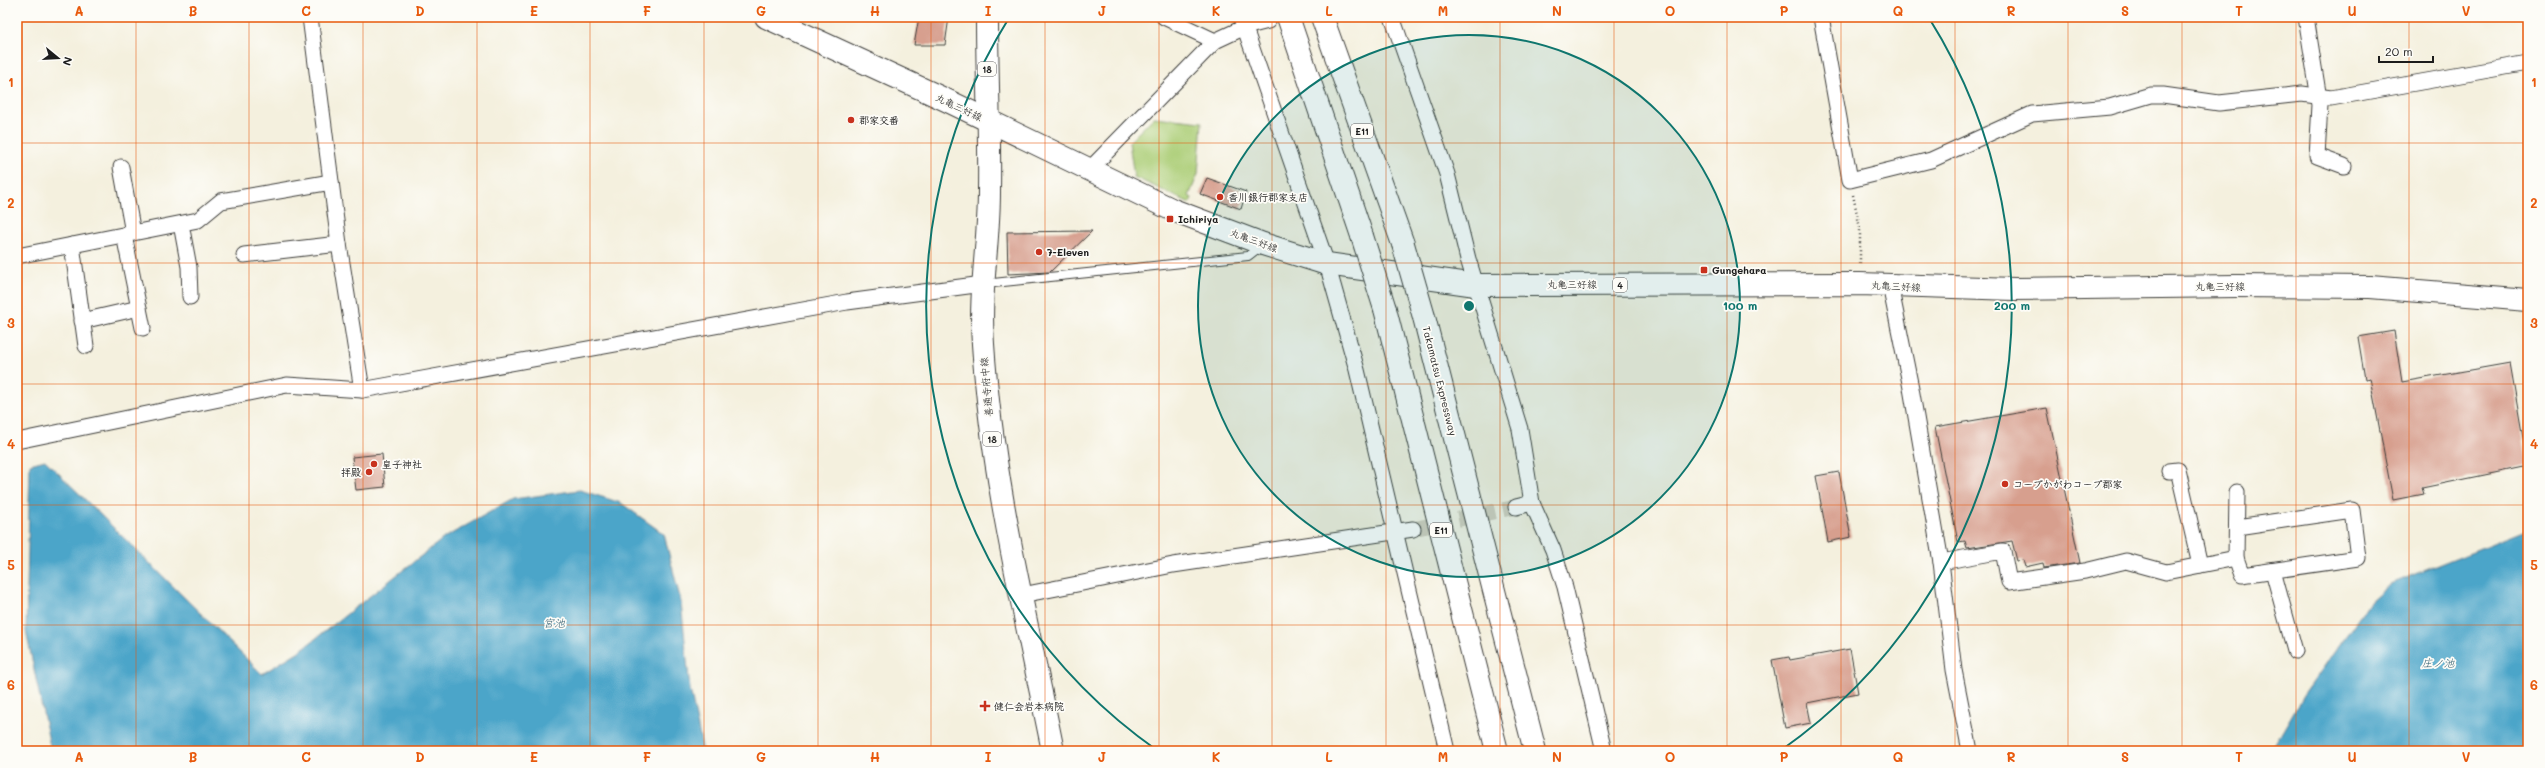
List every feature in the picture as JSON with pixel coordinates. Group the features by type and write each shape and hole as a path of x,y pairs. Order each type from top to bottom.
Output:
{"main road":[{"name":"丸亀三好線","path":"766,17 989,121 1173,210 1264,244 1327,264 1476,285 1860,284 2014,289 2236,286 2370,287 2528,300"},
{"name":"善通寺府中線","path":"987,17 990,193 983,284 982,342 990,430 996,472 1053,751"},
{"name":"Takamatsu Expressway","path":"1322,17 1403,244 1424,317 1535,751"},
{"name":"E11","path":"1278,19 1362,236 1385,309 1497,751"}],"street":[{"path":"310,17 339,244 362,390"},
{"path":"1164,17 1215,41"},
{"path":"1392,17 1447,174 1464,248 1520,429 1532,504 1553,550 1565,587 1604,751"},
{"path":"1821,17 1850,180 1931,160 2032,114 2110,107 2151,95 2163,94 2219,103 2302,94 2331,98 2528,64"},
{"path":"2306,17 2318,96 2317,156 2344,166"},
{"path":"1090,169 1215,41 1243,22 1278,19"},
{"path":"1243,22 1327,264 1357,370 1397,533 1447,751"},
{"path":"121,167 128,234 143,328"},
{"path":"17,256 198,220 220,201 331,182"},
{"path":"181,224 189,267 190,297"},
{"path":"244,255 339,244"},
{"path":"72,245 86,346"},
{"path":"17,441 287,385 362,390 848,302 983,284"},
{"path":"1890,285 1911,388 1941,562 1954,670 1970,751"},
{"path":"82,321 139,308"},
{"path":"2169,471 2178,470 2200,565"},
{"path":"2237,492 2236,558 2242,576 2358,558 2352,510 2237,527"},
{"path":"1516,507 1532,504"},
{"path":"1022,595 1173,565 1397,533 1413,529"},
{"path":"1941,562 2003,551 2010,582 2085,571 2126,560 2166,572 2236,558"},
{"path":"2273,571 2295,651"}],"lane":[{"path":"983,284 1248,256 1264,244"}],"path":[{"path":"1850,180 1860,228 1860,284"}],"green space":[{"path":"1154,117 1202,122 1198,174 1189,196 1192,198 1190,203 1134,177 1129,142"}],"water":[{"name":"宮池","path":"45,460 262,674 301,650 444,538 513,499 580,490 621,503 664,534 681,602 690,689 703,751 51,751 26,631 30,464"},
{"name":"庄ノ池","path":"2528,529 2528,751 2271,751 2303,696 2370,602 2390,584"}],"building":[{"path":"919,17 949,17 945,45 914,45"},
{"path":"1207,178 1246,192 1241,209 1200,194"},
{"name":"7-Eleven","path":"1092,231 1050,272 1008,274 1007,232"},
{"path":"2394,331 2402,382 2510,363 2528,466 2422,488 2424,494 2393,500 2370,378 2365,379 2358,337"},
{"name":"コープかがわコープ郡家","path":"2047,408 2080,563 2044,568 2043,563 2025,567 2023,560 2017,561 2012,541 1967,548 1965,541 1958,542 1935,427"},
{"name":"拝殿","path":"382,454 385,487 356,490 352,457"},
{"path":"1839,472 1851,537 1828,542 1816,476"},
{"path":"1850,649 1858,693 1807,703 1811,723 1785,728 1772,660 1789,657 1790,660"}],"tunnel":[{"path":"1413,529 1516,507"}],"place":[{"name":"郡家交番","path":"851,120"},
{"name":"香川銀行郡家支店","path":"1220,197"},
{"name":"Ichiriya","path":"1170,219"},
{"name":"7-Eleven","path":"1039,252"},
{"name":"Gungehara","path":"1704,270"},
{"name":"皇子神社","path":"374,464"},
{"name":"拝殿","path":"369,472"},
{"name":"コープかがわコープ郡家","path":"2005,484"},
{"name":"健仁会岩本病院","path":"985,706"}]}
